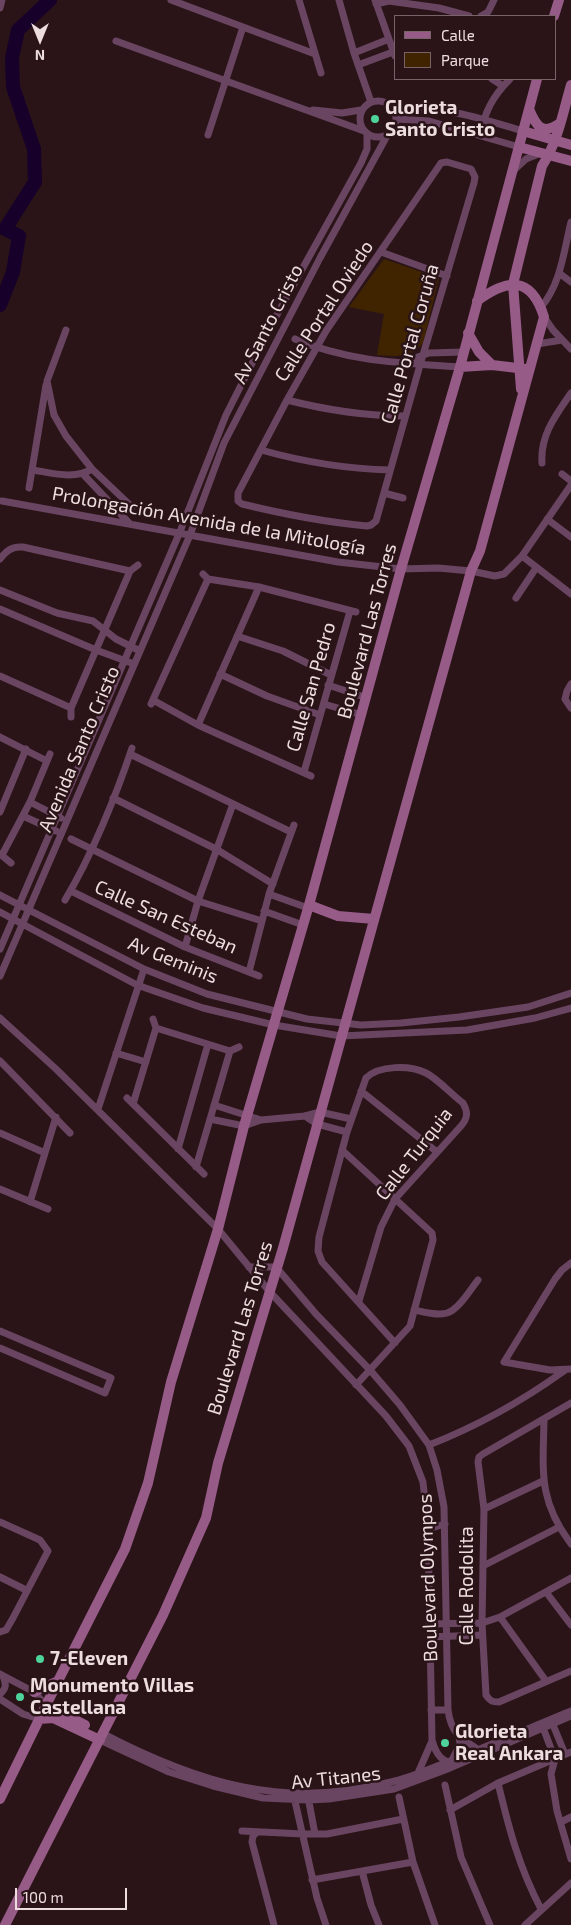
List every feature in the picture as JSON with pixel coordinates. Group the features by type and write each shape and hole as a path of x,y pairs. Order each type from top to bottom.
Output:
{"main road":[{"path":"554,15 559,0"},
{"name":"Boulevard Las Torres","path":"0,1799 125,1549 148,1483 172,1382 218,1229 247,1115 304,925 401,568 460,367 476,301 537,80"},
{"name":"Boulevard Las Torres","path":"5,1925 163,1615 206,1518 218,1463 283,1248 471,571 480,551 522,398 525,368 513,284 542,166 546,154 555,140 571,85"},
{"path":"529,109 534,121 541,128 549,129 560,123"},
{"path":"523,131 571,145"},
{"path":"519,146 571,160"},
{"path":"476,301 489,292 513,284 524,287 529,291 543,312"},
{"name":"Boulevard Las Torres","path":"525,368 537,344 543,312"},
{"path":"468,333 479,352 492,365"},
{"path":"460,367 492,365 525,368"},
{"path":"309,906 338,916 374,919"},
{"path":"34,1692 58,1681"},
{"path":"46,1705 102,1737"},
{"path":"39,1719 53,1718 102,1737"}],"street":[{"path":"0,8 2,0"},
{"path":"171,0 315,54"},
{"path":"298,0 322,74"},
{"path":"339,0 354,53 371,102"},
{"path":"439,8 442,0"},
{"path":"484,15 488,12 494,0"},
{"path":"358,65 394,54 376,2 389,1 439,8 464,15"},
{"path":"208,135 243,27"},
{"path":"354,53 389,39"},
{"path":"116,41 226,80 301,109 365,132 375,137 388,134 394,128 396,119 394,110 384,102 371,102 361,110 342,113 301,109"},
{"path":"494,80 503,86"},
{"path":"480,135 487,108 509,80"},
{"path":"394,110 423,108 462,112 523,131"},
{"path":"361,110 359,119 365,132"},
{"path":"396,119 429,121 519,146"},
{"name":"Av Santo Cristo","path":"179,534 226,415 274,320 361,163 367,149 365,132"},
{"name":"Av Santo Cristo","path":"190,535 224,443 320,258 388,134"},
{"path":"513,172 526,159 546,154"},
{"name":"Calle Portal Coruña","path":"376,521 475,177 471,169 448,162 441,163 439,166"},
{"name":"Calle Portal Oviedo","path":"376,521 366,526 333,523 282,514 242,504 238,501 238,493 316,348 439,166"},
{"path":"571,222 559,273 543,312 562,340 571,349"},
{"path":"381,252 447,276"},
{"path":"559,273 571,282"},
{"path":"29,488 47,381 66,330"},
{"path":"295,339 316,348 366,360 460,367"},
{"path":"537,344 562,340"},
{"path":"404,362 423,354 464,352"},
{"path":"47,381 54,415 66,436 92,469 132,507"},
{"path":"542,463 542,451 546,433 571,393"},
{"path":"287,400 320,409 374,416 405,416"},
{"path":"261,450 302,461 353,469 390,470"},
{"path":"32,470 70,475 84,474 92,469"},
{"path":"84,474 130,524"},
{"path":"562,474 571,481"},
{"path":"571,485 522,556 571,594"},
{"path":"384,493 403,498"},
{"name":"Prolongación Avenida de la Mitología","path":"2,501 338,562 401,568 438,568 500,576 522,556"},
{"path":"547,519 571,537"},
{"name":"Avenida Santo Cristo","path":"0,949 179,534"},
{"name":"Avenida Santo Cristo","path":"0,976 190,535"},
{"path":"0,559 16,546 130,571"},
{"path":"71,717 71,708 130,571 138,565"},
{"path":"516,598 536,568"},
{"name":"Calle San Pedro","path":"206,577 258,586 353,612 331,675 307,774 152,702 206,577"},
{"path":"198,724 258,586"},
{"path":"0,590 57,613 93,621 104,631 140,651"},
{"path":"0,609 134,664"},
{"path":"144,614 154,618"},
{"path":"237,636 284,651 331,675"},
{"path":"220,674 267,696 320,715"},
{"path":"0,676 71,708"},
{"path":"571,684 565,699 571,708"},
{"path":"328,686 367,698"},
{"path":"324,704 362,715"},
{"path":"0,737 48,757 30,802 1,855 11,864"},
{"path":"0,812 2,800 26,749"},
{"name":"Calle San Esteban","path":"65,900 114,798 131,751 233,804 293,829 269,894 250,972"},
{"path":"114,798 216,849 273,884"},
{"path":"30,802 66,820"},
{"path":"185,947 198,901 233,804"},
{"path":"23,816 60,833"},
{"path":"71,839 198,901 262,921"},
{"name":"Calle San Esteban","path":"70,891 185,947 259,976"},
{"path":"269,894 309,906"},
{"name":"Av Geminis","path":"0,895 144,969 207,994 307,1018 361,1025 401,1023 528,1007 571,993"},
{"path":"264,911 304,925"},
{"name":"Av Geminis","path":"0,912 137,985 203,1008 274,1025 341,1036 467,1030 535,1018 571,1008"},
{"path":"98,1109 137,985 144,969"},
{"name":"Boulevard Olympos","path":"0,1018 98,1109 218,1229 269,1291 386,1416 409,1446 423,1482 428,1529 432,1740 438,1754 451,1762"},
{"path":"133,1104 156,1028 153,1019"},
{"path":"156,1028 230,1051 239,1047"},
{"path":"178,1149 208,1044"},
{"path":"196,1167 230,1051"},
{"path":"116,1053 146,1062"},
{"path":"1,1064 70,1133"},
{"name":"Calle Turquia","path":"411,1069 427,1073 463,1103 467,1116 465,1121 394,1199 381,1227 359,1301 322,1262 318,1251 319,1238 351,1119 366,1078 380,1070 411,1069"},
{"path":"361,1091 437,1152"},
{"path":"127,1098 204,1174"},
{"path":"214,1105 261,1120"},
{"path":"210,1119 244,1126 261,1120 305,1116 320,1112 351,1119"},
{"path":"305,1116 317,1124 347,1132"},
{"path":"30,1202 56,1118"},
{"path":"0,1133 45,1153"},
{"path":"342,1150 432,1233 433,1240 410,1326 356,1384"},
{"path":"0,1189 48,1209"},
{"path":"568,1370 504,1362 562,1270 571,1263"},
{"path":"249,1267 276,1267"},
{"name":"Boulevard Olympos","path":"276,1267 316,1314 370,1370 400,1405 429,1445 442,1487 445,1524 448,1710 452,1726 459,1736 478,1750"},
{"path":"414,1310 438,1314 447,1313 459,1304 478,1280"},
{"path":"359,1301 395,1343"},
{"path":"0,1331 111,1378 104,1392 0,1348"},
{"path":"429,1445 493,1416 568,1370"},
{"name":"Calle Rodolita","path":"571,1403 479,1457 478,1468 484,1509 482,1635 484,1688 486,1695 489,1700 494,1702 507,1699 571,1671"},
{"path":"544,1420 543,1481 548,1505 559,1527 571,1544"},
{"path":"484,1509 543,1481"},
{"path":"0,1522 40,1540 48,1551 6,1630 0,1632"},
{"path":"428,1529 445,1524"},
{"path":"483,1566 559,1527"},
{"path":"0,1577 26,1590"},
{"path":"429,1624 482,1623 500,1617 571,1578"},
{"path":"546,1592 571,1626"},
{"path":"500,1617 546,1681"},
{"path":"430,1637 482,1635"},
{"path":"2,1675 34,1692 46,1705"},
{"path":"0,1694 4,1691 6,1684 2,1675"},
{"path":"0,1699 24,1714 39,1719"},
{"path":"431,1710 448,1710"},
{"name":"Av Titanes","path":"308,1797 392,1782 451,1762 542,1726 571,1711"},
{"name":"Av Titanes","path":"551,1722 571,1716"},
{"path":"450,1810 498,1783 568,1753 551,1722"},
{"path":"542,1726 555,1758 551,1774 560,1822 571,1859"},
{"name":"Av Titanes","path":"102,1737 205,1778 294,1797 329,1799 394,1788 478,1750 542,1726"},
{"path":"451,1762 460,1744 459,1736"},
{"path":"418,1773 432,1740"},
{"path":"438,1754 449,1756 451,1762"},
{"path":"498,1783 518,1859 542,1909"},
{"path":"445,1784 461,1856 490,1925"},
{"path":"294,1797 312,1880 321,1914 326,1925"},
{"path":"308,1797 315,1834"},
{"path":"399,1797 413,1862 435,1925"},
{"path":"560,1822 571,1817"},
{"path":"242,1831 315,1834 339,1832 403,1819"},
{"path":"257,1832 253,1836 252,1842 274,1925"},
{"path":"312,1880 413,1862"},
{"path":"362,1871 371,1905 379,1925"},
{"path":"524,1925 571,1883"}],"green space":[{"path":"384,259 439,278 423,343 408,354 377,355 384,314 349,307"}],"waterway":[{"path":"0,305 13,272 19,236 5,229 35,182 34,149 13,87 12,58 18,30 50,0"}],"place":[{"name":"Glorieta Santo Cristo","path":"375,119"},
{"name":"7-Eleven","path":"40,1659"},
{"name":"Monumento Villas Castellana","path":"20,1697"},
{"name":"Glorieta Real Ankara","path":"445,1743"}]}
